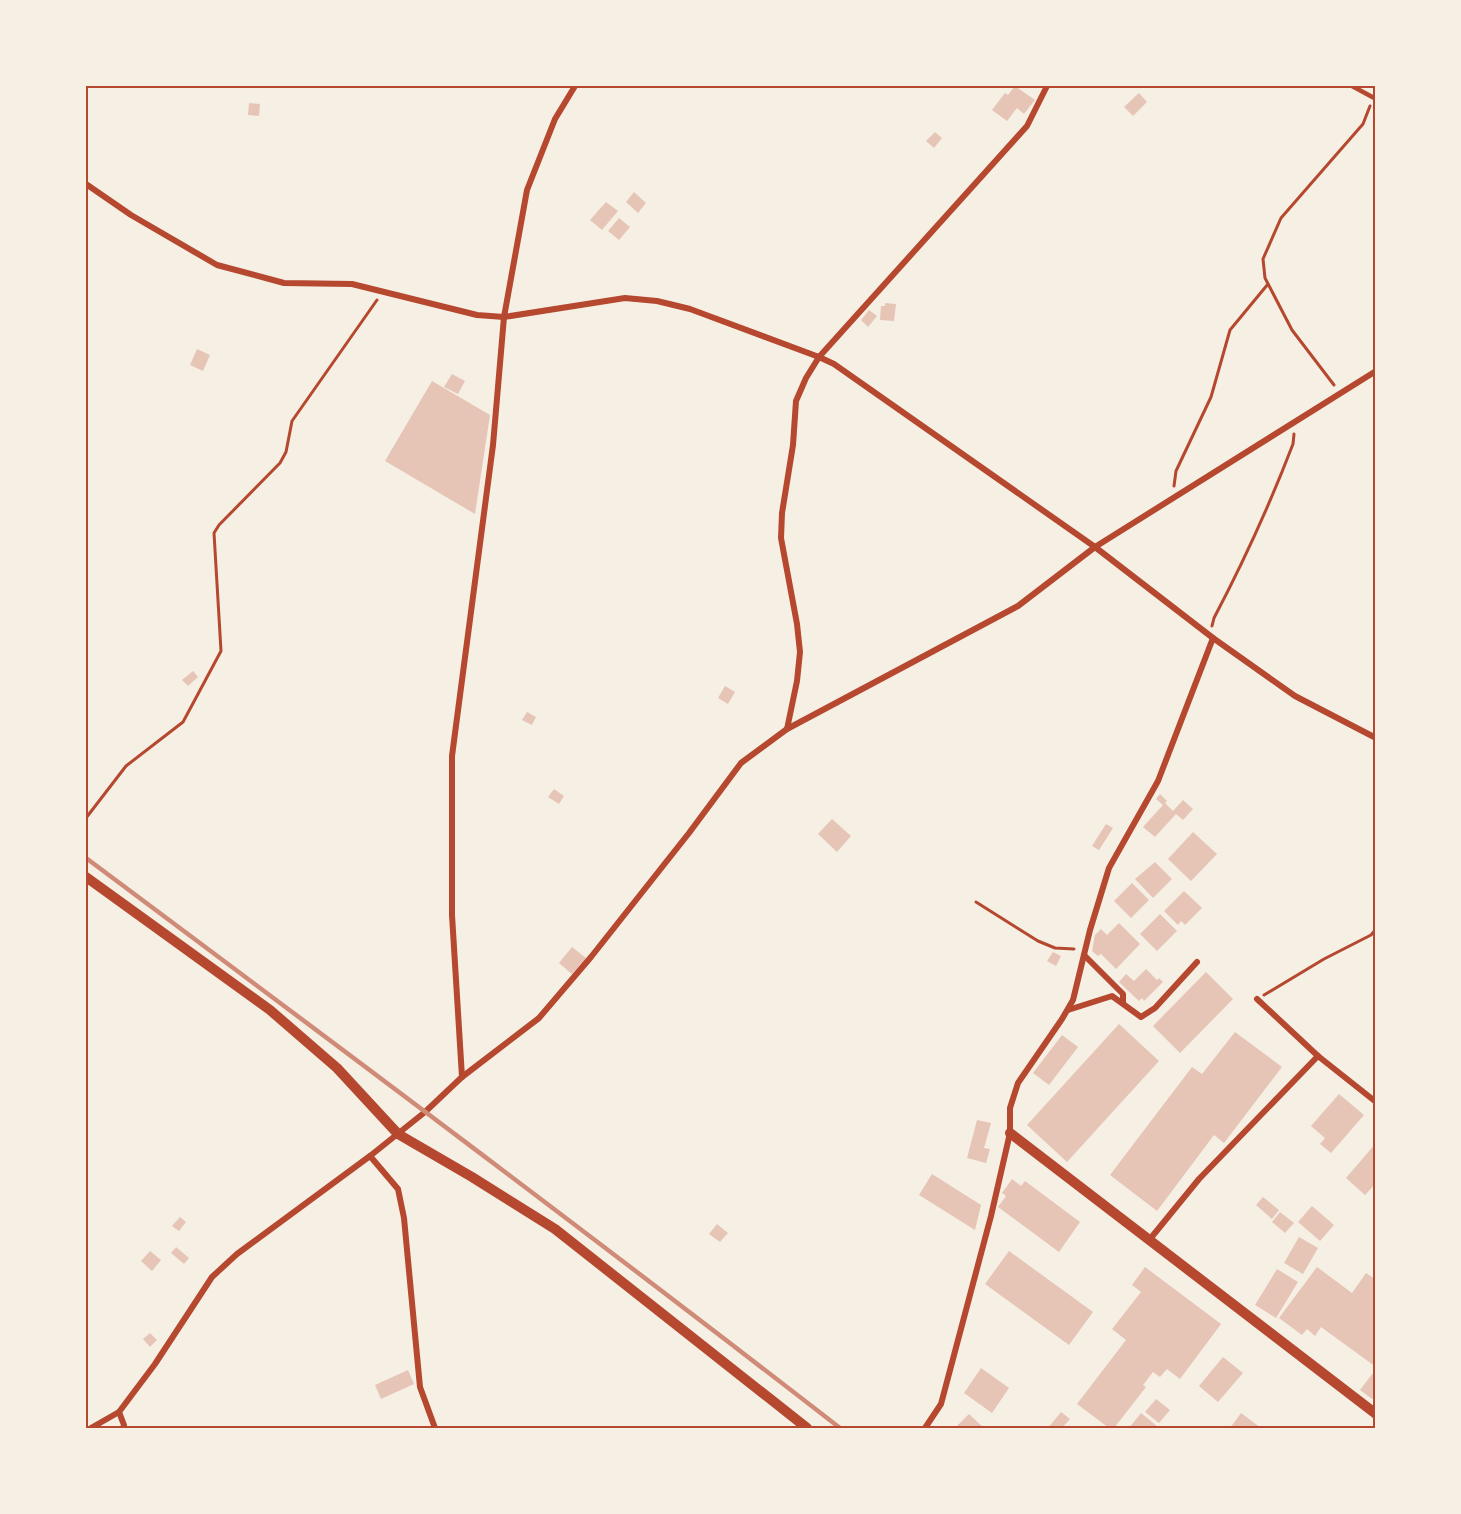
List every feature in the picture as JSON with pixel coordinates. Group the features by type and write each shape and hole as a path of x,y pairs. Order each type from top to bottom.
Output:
{"street":[{"path":"462,1077 452,915 452,756 493,445 504,317 527,190 555,119 575,86"},
{"path":"787,729 800,652 781,538 782,513 793,445 796,401 819,357 1027,126 1047,86"},
{"path":"86,183 131,215 217,265 284,283 352,284 477,315 504,317 625,298 657,301 690,309 819,357 834,364 1095,547 1211,636 1295,696 1376,738"},
{"path":"91,1428 119,1412 155,1364 212,1277 237,1254 398,1134 462,1077 539,1018 591,957 741,763 787,729 1018,606 1095,547 1376,371"},
{"path":"925,1428 941,1404 991,1216 1010,1132 1010,1108 1018,1083 1073,1000 1084,952 1109,868 1158,781 1211,636"},
{"path":"86,877 270,1010 337,1068 398,1134 555,1229 807,1428"},
{"path":"1084,952 1124,994 1124,1003"},
{"path":"1067,1011 1112,996 1141,1017 1155,1008 1197,962"},
{"path":"1257,999 1318,1056 1376,1102"},
{"path":"1150,1239 1199,1179 1318,1056"},
{"path":"1010,1132 1376,1414"},
{"path":"369,1156 398,1189 404,1218 420,1387 435,1428"},
{"path":"119,1412 123,1428"}],"lane":[{"path":"1352,86 1374,99"}],"path":[{"path":"1340,393 1292,330 1265,278 1263,259 1281,218 1363,124 1374,99"},
{"path":"1173,498 1176,471 1211,397 1230,330 1268,284"},
{"path":"86,818 126,766 183,722 221,651 214,533 219,525 280,463 286,452 292,420 383,292"},
{"path":"1211,636 1214,618 1239,572 1269,506 1293,444 1296,421"},
{"path":"976,902 1047,945 1084,952"},
{"path":"1257,999 1324,959 1371,935 1376,929"}],"building":[{"path":"1015,86 1035,100 1024,114 1017,108 1007,121 992,110 1005,93 1008,95"},
{"path":"1139,93 1147,102 1133,116 1124,107"},
{"path":"249,103 260,104 259,116 248,115"},
{"path":"935,132 942,138 934,148 926,141"},
{"path":"634,192 646,203 638,213 626,202"},
{"path":"606,202 618,211 602,230 590,220"},
{"path":"619,218 630,227 619,240 608,231"},
{"path":"885,303 896,304 894,321 880,320 881,306 885,306"},
{"path":"869,310 877,316 868,327 861,320"},
{"path":"197,349 210,355 203,371 190,365"},
{"path":"452,374 465,381 458,394 444,387"},
{"path":"432,381 490,415 475,514 385,461"},
{"path":"193,671 198,677 188,686 182,680"},
{"path":"725,686 735,692 728,704 718,698"},
{"path":"527,712 536,717 532,725 522,720"},
{"path":"554,789 564,796 559,804 548,797"},
{"path":"1160,794 1173,811 1183,800 1193,809 1183,820 1176,814 1155,837 1143,827 1163,805 1156,799"},
{"path":"832,819 851,836 837,852 818,834"},
{"path":"1106,824 1113,828 1099,850 1092,846"},
{"path":"1193,832 1217,854 1191,881 1168,859"},
{"path":"1155,862 1172,879 1153,898 1135,879"},
{"path":"1132,883 1149,900 1131,918 1114,901"},
{"path":"1184,891 1202,908 1185,925 1181,921 1178,925 1164,911"},
{"path":"1160,914 1177,931 1157,951 1140,934"},
{"path":"1119,923 1140,944 1116,969 1101,954 1098,956 1092,951 1095,935 1101,929 1107,935"},
{"path":"572,947 586,958 572,974 559,963"},
{"path":"1053,952 1061,956 1056,966 1047,961"},
{"path":"1146,969 1157,980 1159,978 1163,982 1144,1001 1142,998 1139,1001 1119,982 1126,974 1134,981"},
{"path":"1206,972 1233,999 1180,1053 1153,1026"},
{"path":"1119,1024 1159,1061 1067,1162 1027,1125"},
{"path":"1235,1032 1282,1067 1224,1143 1214,1135 1157,1211 1110,1175 1192,1067 1202,1074"},
{"path":"1062,1035 1078,1047 1049,1085 1033,1073"},
{"path":"1339,1094 1364,1115 1331,1153 1320,1144 1325,1138 1311,1126"},
{"path":"977,1120 991,1123 984,1148 990,1149 986,1163 967,1158"},
{"path":"1376,1143 1376,1183 1365,1195 1346,1178"},
{"path":"932,1174 981,1205 975,1230 919,1195"},
{"path":"1012,1179 1021,1186 1025,1181 1080,1222 1059,1252 998,1207 1006,1196 1002,1193"},
{"path":"1263,1197 1279,1210 1272,1219 1256,1205"},
{"path":"1312,1206 1334,1225 1320,1241 1298,1222"},
{"path":"1280,1212 1294,1223 1285,1233 1272,1222"},
{"path":"180,1217 186,1222 179,1231 172,1226"},
{"path":"717,1224 728,1233 720,1242 709,1234"},
{"path":"1299,1237 1318,1248 1303,1274 1284,1263"},
{"path":"176,1247 189,1258 184,1264 171,1253"},
{"path":"150,1251 161,1260 152,1271 141,1261"},
{"path":"1009,1251 1093,1312 1069,1345 985,1284"},
{"path":"1145,1267 1221,1324 1180,1379 1167,1369 1160,1377 1153,1372 1143,1385 1146,1387 1114,1428 1109,1428 1077,1404 1126,1340 1112,1329 1141,1292 1132,1285"},
{"path":"1317,1267 1352,1293 1366,1273 1376,1280 1376,1367 1321,1327 1315,1336 1307,1329 1302,1335 1279,1318"},
{"path":"1277,1269 1298,1282 1276,1318 1255,1305"},
{"path":"150,1333 157,1340 150,1347 143,1339"},
{"path":"1223,1357 1243,1373 1218,1402 1199,1386"},
{"path":"981,1368 1009,1388 992,1413 964,1393"},
{"path":"1376,1369 1376,1395 1372,1399 1360,1390"},
{"path":"408,1370 414,1384 381,1399 375,1385"},
{"path":"1156,1399 1170,1410 1159,1423 1145,1412"},
{"path":"1061,1412 1070,1419 1062,1428 1048,1428"},
{"path":"1141,1413 1158,1427 1129,1428"},
{"path":"1241,1413 1261,1428 1230,1428"},
{"path":"969,1414 984,1428 955,1428"}],"railway":[{"path":"86,858 558,1212 840,1428"}]}
